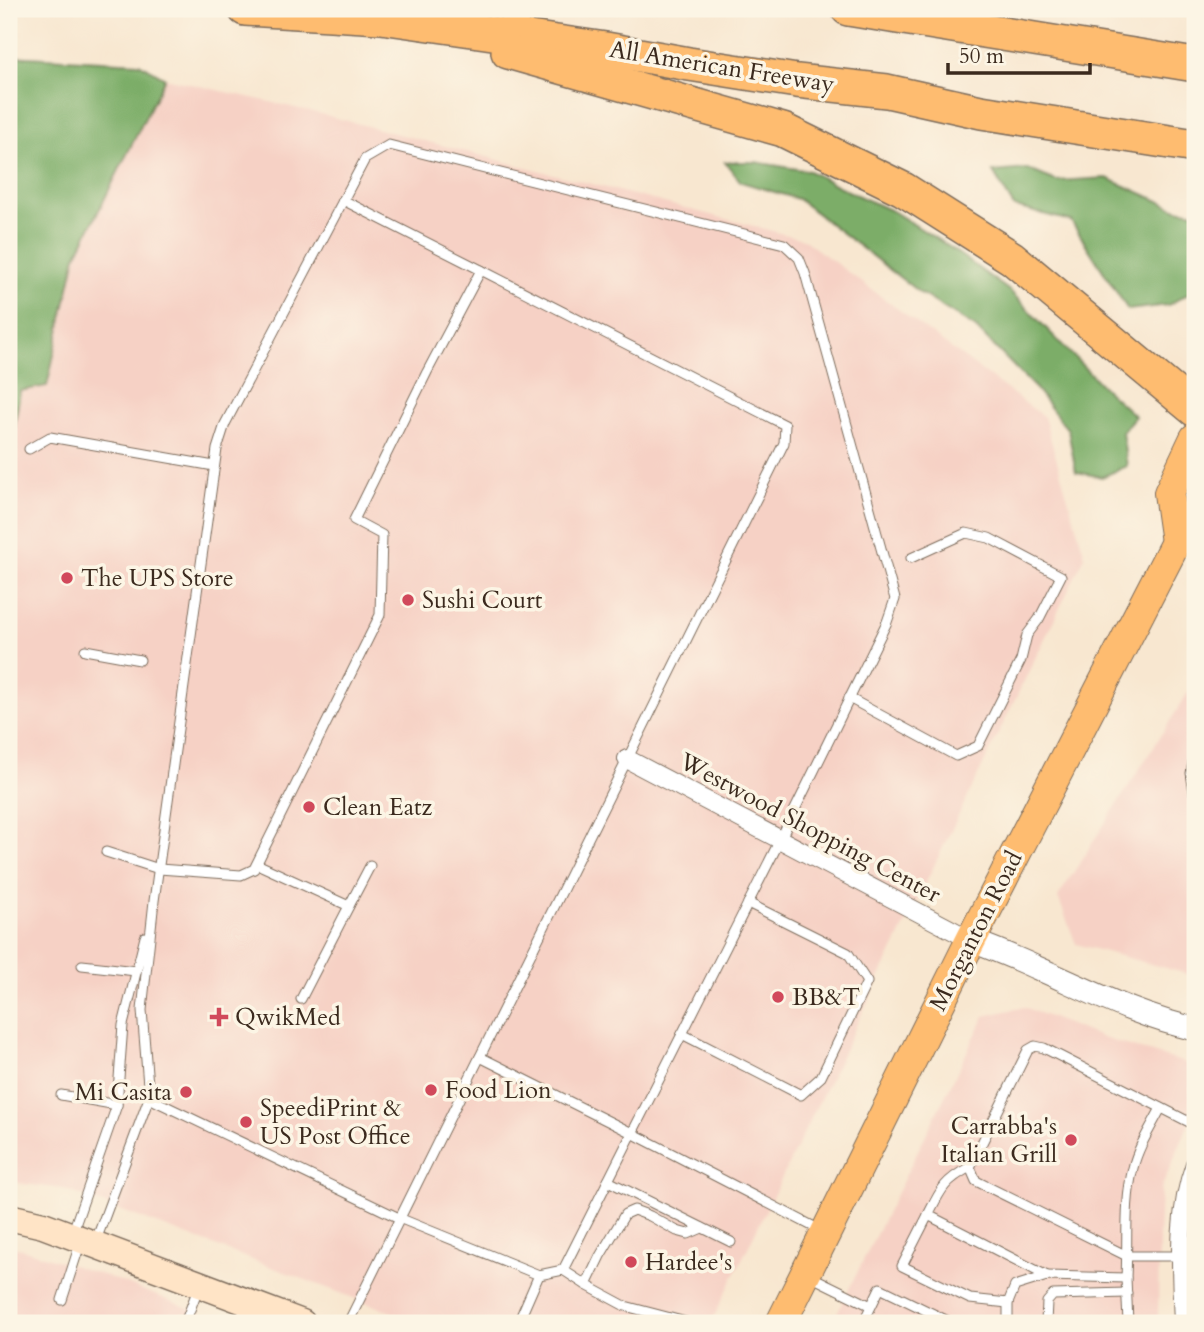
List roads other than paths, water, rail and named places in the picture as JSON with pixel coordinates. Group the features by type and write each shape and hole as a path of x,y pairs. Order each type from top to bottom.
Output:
{"highway":[{"name":"All American Freeway","path":"245,9 381,17 606,49 783,79 887,91 981,112 1195,146"},
{"path":"848,9 1195,65"},
{"path":"381,17 783,130 903,189 1012,258 1195,410"}],"main road":[{"name":"Morganton Road","path":"781,1323 971,940 1186,535 1169,494 1195,438"},
{"path":"9,1217 43,1225 200,1285 244,1313 302,1323"}],"street":[{"name":"Westwood Shopping Center","path":"627,759 971,940"},
{"path":"971,940 1150,1017 1195,1029"},
{"path":"1183,1323 1188,1256 1184,1202 1195,1164"}],"lane":[{"path":"83,1240 149,1098 142,1010 154,901 217,449 225,424 365,159 389,145 784,244 799,258 810,291 895,599 887,622 780,840 563,1270"},
{"path":"343,200 785,425 784,443 348,1323"},
{"path":"106,852 159,869 241,875 254,869 380,615 382,535 354,520 481,270"},
{"path":"29,449 50,437 214,466"},
{"path":"849,698 956,756 978,746 1021,660 1027,635 1040,619 1061,576 989,538 966,533 911,558"},
{"path":"85,650 140,660"},
{"path":"1195,755 1191,773 1195,799"},
{"path":"257,864 349,906"},
{"path":"301,999 370,866"},
{"path":"62,1300 83,1240 117,1105 123,1025 154,901"},
{"path":"682,1034 801,1096 821,1077 867,982 848,953 748,903"},
{"path":"82,965 136,971"},
{"path":"1008,1303 970,1299 902,1266 941,1189 954,1175 970,1167 1028,1050 1035,1046 1044,1048 1195,1125"},
{"path":"480,1057 826,1233"},
{"path":"61,1095 117,1105"},
{"path":"149,1098 399,1218 538,1275 563,1270 586,1286 625,1306 690,1323"},
{"path":"1128,1323 1128,1197 1137,1156 1161,1108"},
{"path":"970,1167 976,1181 1127,1256 1188,1256"},
{"path":"608,1181 731,1242"},
{"path":"586,1286 625,1214 634,1210 688,1234 702,1228"},
{"path":"928,1215 1047,1276"},
{"path":"806,1274 871,1307"},
{"path":"518,1323 538,1275"},
{"path":"1008,1323 1008,1303 1016,1286 1047,1276 1126,1278"},
{"path":"185,1323 200,1285"},
{"path":"863,1323 880,1288 952,1323"},
{"path":"1046,1323 1047,1301 1053,1295 1127,1293"}],"place":[{"name":"The UPS Store","path":"67,578"},
{"name":"Sushi Court","path":"408,600"},
{"name":"Clean Eatz","path":"309,807"},
{"name":"BB&T","path":"778,997"},
{"name":"QwikMed","path":"219,1017"},
{"name":"Food Lion","path":"431,1090"},
{"name":"Mi Casita","path":"186,1092"},
{"name":"SpeediPrint & US Post Office","path":"246,1122"},
{"name":"Carrabba's Italian Grill","path":"1071,1140"},
{"name":"Hardee's","path":"631,1262"}]}
